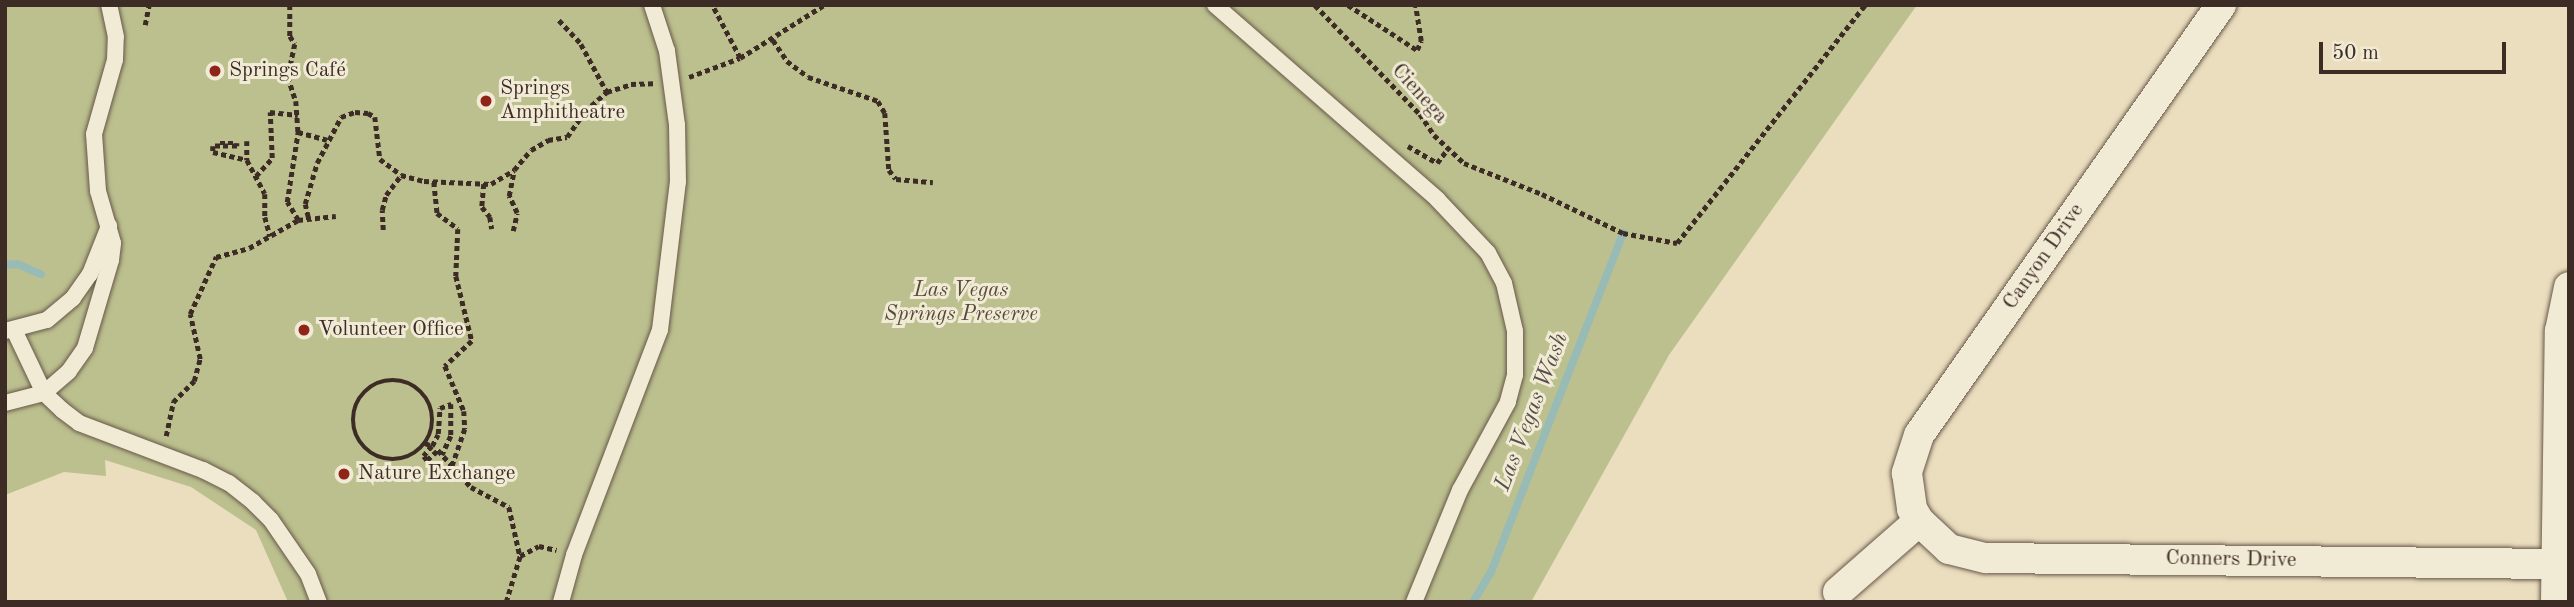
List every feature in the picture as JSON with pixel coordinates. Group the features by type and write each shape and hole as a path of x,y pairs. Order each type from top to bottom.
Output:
{"street":[{"name":"Canyon Drive","path":"1919,521 1912,509 1907,473 1919,435 2221,5"},
{"path":"2556,602 2560,331 2569,287"},
{"name":"Conners Drive","path":"1919,521 1949,549 1986,558 2556,564"},
{"path":"1838,592 1919,521"}],"lane":[{"path":"5,403 44,393 69,371 85,348 111,260 113,243 97,191 94,134 115,60 116,37 109,5"},
{"path":"561,602 574,555 660,330 678,182 677,125 667,51 652,5"},
{"path":"1215,5 1437,199 1488,253 1504,283 1515,331 1515,375 1508,402 1460,490 1414,602"},
{"path":"109,226 90,274 73,298 47,320 9,330 44,393 79,423 221,478 253,502 271,520 308,574 319,602"}],"path":[{"path":"145,25 149,5"},
{"path":"290,5 290,36 295,44 288,77 298,115 298,132 287,202 298,220"},
{"path":"712,5 740,58"},
{"path":"684,78 740,58 773,40 824,5"},
{"name":"Cienega","path":"1315,5 1449,147 1437,163 1421,151 1399,144"},
{"name":"Cienega","path":"1348,5 1417,50 1421,41 1415,5"},
{"path":"1449,147 1464,163 1542,194 1623,233 1677,243 1865,5"},
{"path":"559,20 582,44 607,92"},
{"path":"773,40 787,61 808,77 878,101 885,113 889,170 896,179 933,182"},
{"path":"308,217 304,204 327,140 341,117 355,112 368,113 375,117 380,159 401,175 434,182 491,184 514,170 531,150 548,140 567,137 585,111 607,92 631,84 655,83"},
{"path":"257,176 272,158 270,112 298,115"},
{"path":"298,132 327,140"},
{"path":"247,141 247,160 265,194 265,217 270,236"},
{"path":"219,143 237,143 237,146 214,146 214,152 247,160"},
{"path":"513,231 517,213 509,196 514,170"},
{"path":"383,230 382,210 386,195 401,175"},
{"path":"434,182 437,213 458,229 456,276 472,341 445,366 464,411 465,429 452,466"},
{"path":"484,184 482,207 490,217 492,229"},
{"path":"162,454 173,402 194,381 200,359 190,314 216,257 249,247 298,220 336,216"},
{"path":"390,380 405,382 418,390 432,412 432,425 425,443 413,453 399,459 384,458 371,453 360,442 354,428 355,409 360,397 369,388 390,380"},
{"path":"442,455 451,436 451,404 440,408 438,434 424,456 427,460 438,450 442,455 471,487 509,507 520,556 506,602"},
{"path":"425,443 432,446"},
{"path":"520,556 540,546 565,552"}],"green space":[{"name":"Las Vegas Springs Preserve","path":"5,5 1917,5 1669,355 1531,602 288,602 256,530 191,487 105,460 106,476 64,472 5,495"}],"waterway":[{"name":"Las Vegas Wash","path":"1473,602 1491,572 1623,233"},
{"path":"5,265 17,264 41,274"}],"place":[{"name":"Springs Café","path":"215,71"},
{"name":"Springs Amphitheatre","path":"486,101"},
{"name":"Volunteer Office","path":"304,330"},
{"name":"Nature Exchange","path":"344,474"}]}
